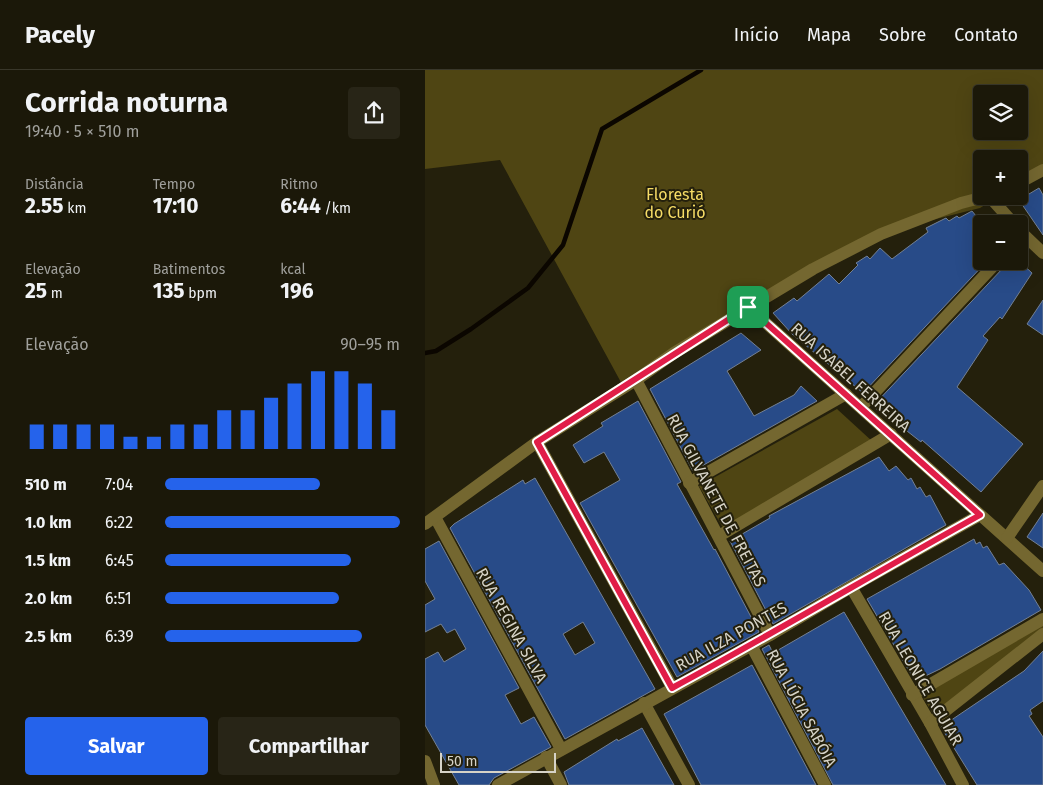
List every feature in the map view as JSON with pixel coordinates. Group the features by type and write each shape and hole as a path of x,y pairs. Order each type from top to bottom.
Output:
{"street":[{"path":"1028,178 1043,170"},
{"path":"430,521 537,442 636,380 674,352 748,307 813,269 881,234 953,206 973,200"},
{"path":"997,205 1005,215"},
{"path":"1028,241 1043,253"},
{"path":"861,407 989,270"},
{"name":"RUA ISABEL FERREIRA","path":"748,307 1043,570"},
{"name":"RUA GILVANETE DE FREITAS","path":"636,380 770,635"},
{"path":"689,483 846,394"},
{"path":"719,536 891,434"},
{"path":"537,442 672,688"},
{"path":"1007,538 1043,486"},
{"name":"RUA ILZA PONTES","path":"498,785 644,702 751,646 851,587 980,515"},
{"name":"RUA REGINA SILVA","path":"430,521 561,749"},
{"name":"RUA LEONICE AGUIAR","path":"851,587 911,695 930,723 963,785"},
{"path":"911,695 1043,619"},
{"path":"930,723 1043,634"},
{"name":"RUA LÚCIA SABÓIA","path":"751,646 825,785"},
{"path":"644,702 689,785"},
{"path":"546,757 561,785"},
{"path":"425,761 434,785"}],"green space":[{"name":"Floresta do Curió","path":"425,70 1043,70 1043,171 1028,180 1028,150 973,150 973,205 985,205 980,208 888,231 623,386 500,160 425,169"},
{"path":"837,409 873,442 723,528 699,486"},
{"path":"1043,624 1043,631 933,714 921,694"}],"building":[{"path":"1039,188 1043,195 1043,235 1022,205 1028,205 1028,195"},
{"path":"972,211 975,215 973,215 973,270 979,270 863,393 792,334 773,313 794,298 797,301 829,274 839,284 858,265 856,263 867,256 870,259 880,248 892,259 928,232 926,228 946,218 949,221 957,216 959,218"},
{"path":"1028,269 1032,273 1002,319 1000,317 983,336 988,340 957,387 1023,444 981,492 922,440 921,442 907,431 905,432 873,406 1001,270"},
{"path":"1043,300 1043,335 1027,324"},
{"path":"741,333 761,350 727,371 754,416 794,395 801,386 817,401 693,471 650,389"},
{"path":"638,401 681,482 677,484 715,549 759,632 677,677 580,503 620,480 604,452 584,463 573,445 603,426 601,423"},
{"path":"879,457 889,471 896,466 908,480 911,478 917,489 920,487 926,497 930,495 946,525 773,624 730,541 770,518 769,516"},
{"path":"535,478 655,689 565,739 450,528 523,480 525,484","holes":["583,622 595,643 575,655 563,634"]},
{"path":"1043,513 1043,548 1027,537"},
{"path":"974,539 976,544 980,542 983,548 987,546 999,565 1004,563 1029,590 1041,610 940,669 915,681 867,599"},
{"path":"439,541 519,688 505,695 521,724 534,717 551,747 494,778 489,785 459,785 425,725 425,659 438,652 444,662 466,649 455,629 447,633 441,624 425,632 425,605 435,599 425,581 425,549"},
{"path":"844,612 946,785 833,785 762,649 769,645 773,653"},
{"path":"1043,651 1043,701 1030,710 1032,714 1029,716 1043,737 1043,785 977,785 941,727 1024,671"},
{"path":"752,665 816,785 701,785 664,714"},
{"path":"642,728 674,785 569,785 564,772 617,739 618,741"}],"waterway":[{"path":"425,353 436,351 471,329 528,288 563,245 602,129 701,70"}],"route":[{"path":"748,307 980,515 770,635 672,688 537,442 636,380 674,352 748,307"}]}
